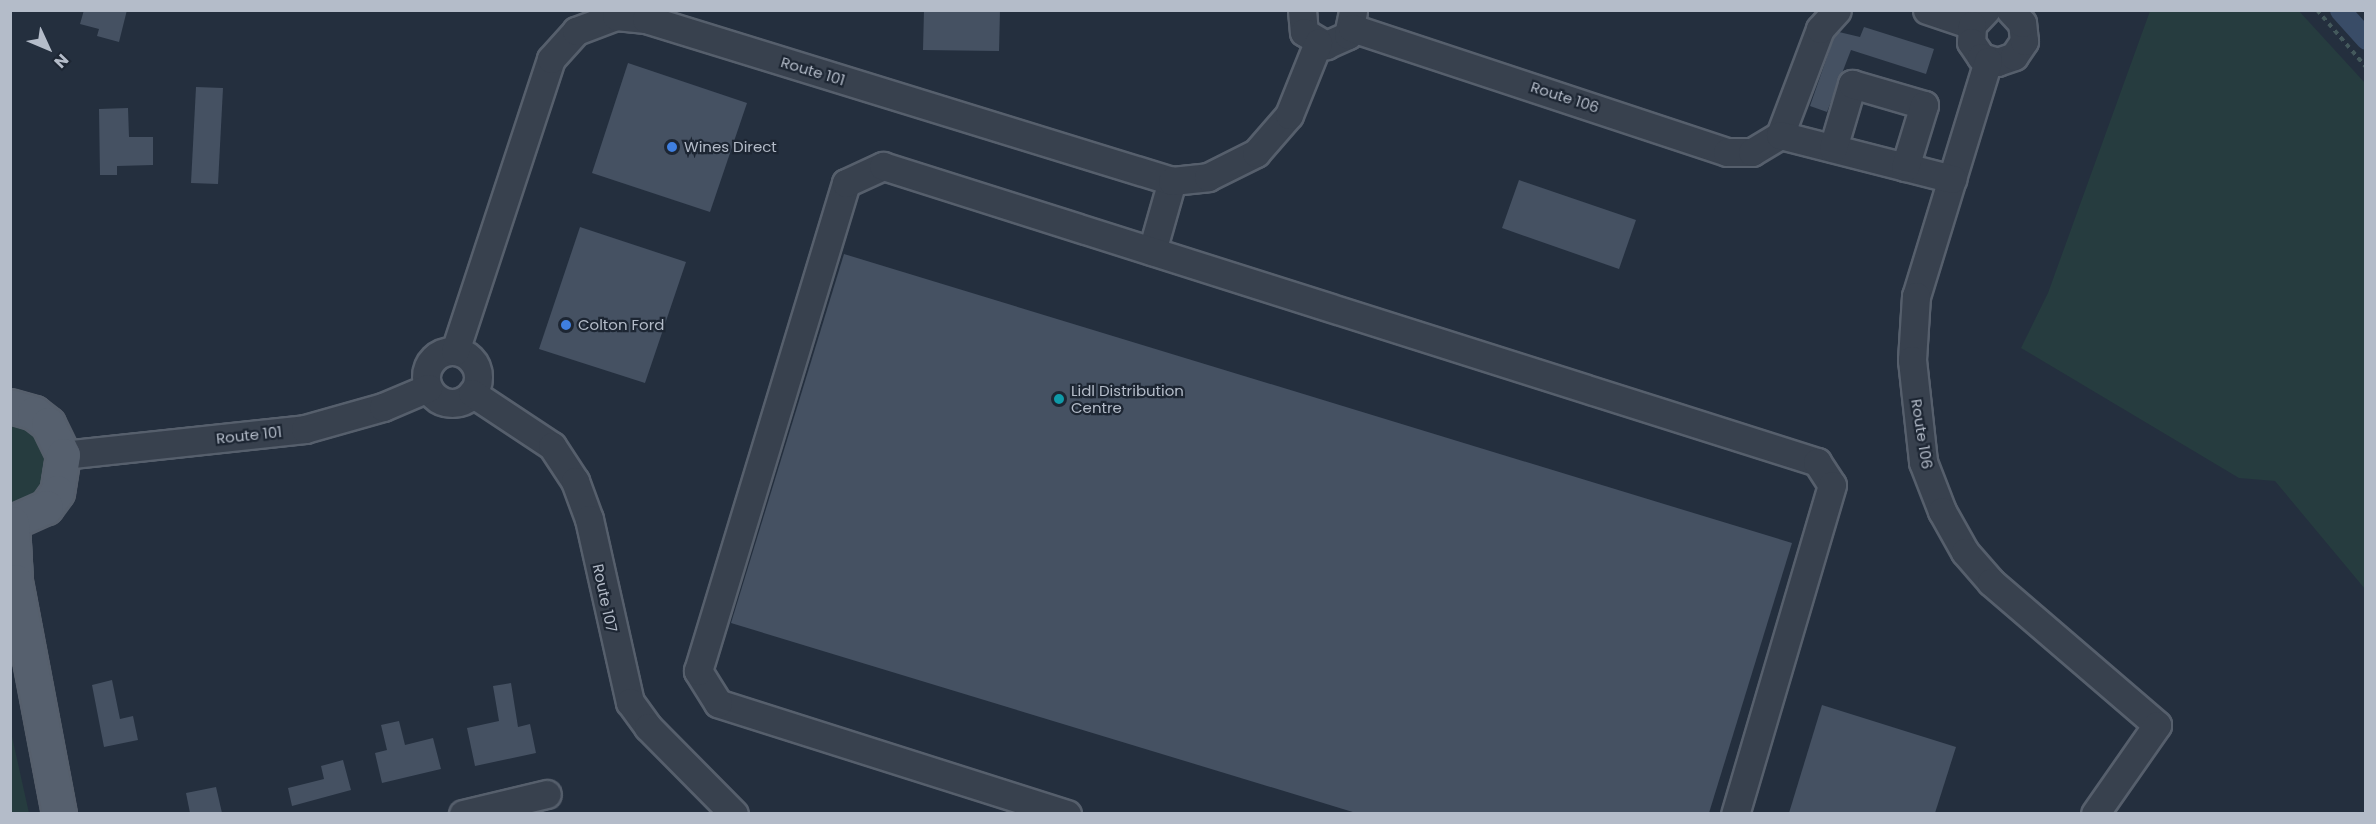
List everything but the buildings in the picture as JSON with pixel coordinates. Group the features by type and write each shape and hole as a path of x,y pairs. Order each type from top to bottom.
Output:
{"main road":[{"path":"10,406 34,413 48,424 63,455 57,492 46,507 11,523 15,581 58,813"}],"street":[{"path":"1302,10 1304,32 1318,43 1335,44 1353,19"},
{"path":"1838,10 1820,29 1780,135 1952,179"},
{"path":"1927,10 1979,18 1975,50 1988,61 2006,61 2024,41 2022,23 2010,10"},
{"name":"Route 101","path":"455,351 551,59 576,31 616,15 646,20 1172,181 1208,177 1256,153 1289,114 1318,43"},
{"name":"Route 106","path":"1353,19 1727,152 1752,152 1780,135"},
{"name":"Route 106","path":"1988,61 1916,296 1912,326 1923,462 1942,511 1965,552 1991,582 2157,725 2095,813"},
{"path":"1833,148 1852,84 1923,105 1905,167"},
{"path":"1067,813 718,703 698,671 846,183 883,166 1817,462 1832,485 1735,813"},
{"path":"1152,251 1172,181"},
{"path":"455,351 470,357 478,370 472,393 448,403 428,388 429,364 440,353 455,351"},
{"name":"Route 101","path":"63,455 305,429 383,408 428,388"},
{"name":"Route 107","path":"472,393 552,446 575,481 589,519 630,702 648,727 734,813"},
{"path":"463,813 547,794"}],"path":[{"path":"2316,10 2366,68"}],"green space":[{"path":"2150,11 2299,11 2365,83 2365,589 2275,481 2239,478 2021,348 2048,293"},
{"path":"10,418 30,425 49,448 44,493 10,512"},
{"path":"11,732 29,813 11,813"}],"waterway":[{"path":"2340,10 2366,39"}],"place":[{"name":"Wines Direct","path":"672,147"},
{"name":"Colton Ford","path":"566,325"},
{"name":"Lidl Distribution Centre","path":"1059,399"}]}
